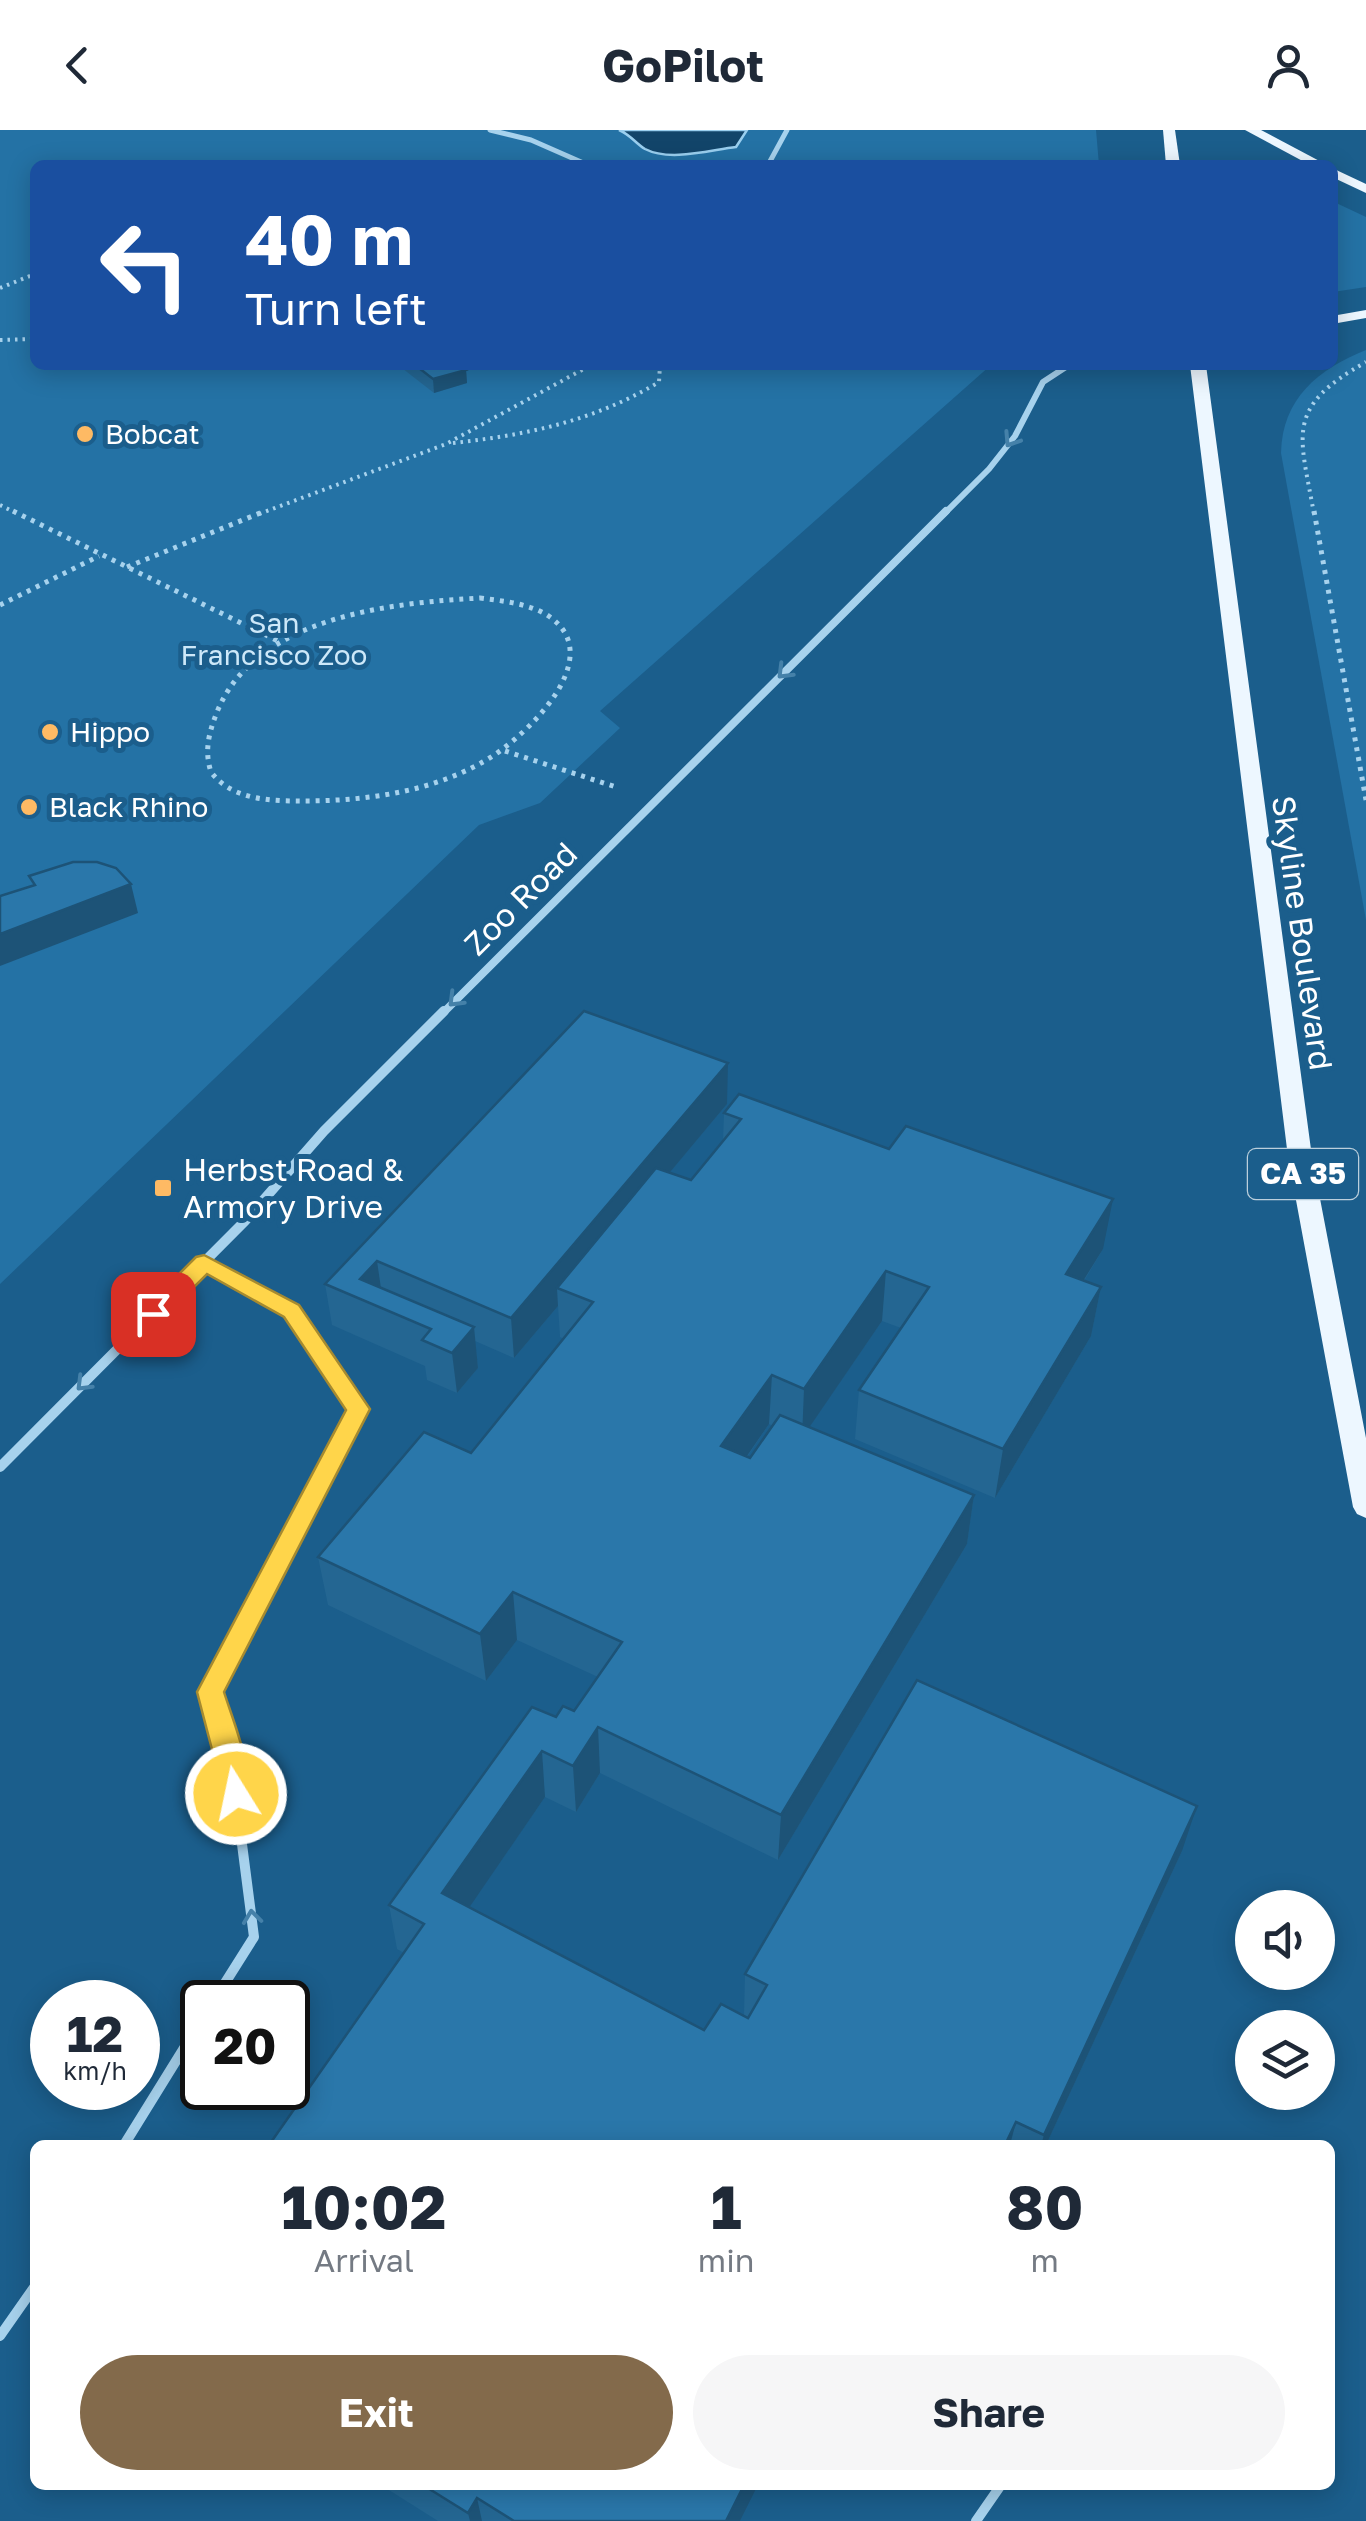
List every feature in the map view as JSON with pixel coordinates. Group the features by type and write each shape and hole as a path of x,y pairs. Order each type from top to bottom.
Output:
{"main road":[{"path":"1168,130 1172,160"},
{"path":"1251,130 1310,160"},
{"path":"1338,175 1366,189"},
{"path":"1338,319 1366,314"},
{"name":"Skyline Boulevard","path":"1199,370 1300,1158 1366,1507"}],"street":[{"name":"Zoo Road","path":"0,1467 204,1263 324,1131 988,469 1016,436 1043,382 1061,370"}],"lane":[{"path":"490,130 531,140 577,160"},
{"path":"771,160 787,130"},
{"path":"204,1263 292,1311 358,1409 210,1692 231,1759 254,1937 227,1980"},
{"path":"127,2140 180,2055"},
{"path":"0,2336 30,2293"},
{"path":"976,2521 998,2490"}],"path":[{"path":"0,288 30,276"},
{"path":"0,340 30,340"},
{"path":"1366,362 1325,389 1311,404 1300,436 1366,800"},
{"path":"128,568 170,548 446,444 583,370"},
{"path":"446,444 509,438 574,424 626,404 659,382 660,370"},
{"path":"0,505 282,643"},
{"path":"0,605 100,556"},
{"path":"445,599 516,603 543,614 562,630 567,652 564,675 553,702 532,728 503,751 428,785 380,796 327,802 276,801 238,794 220,784 209,769 208,742 214,713 228,688 282,643 364,612 445,599"},
{"path":"503,751 656,800"}],"green space":[{"name":"San Francisco Zoo","path":"0,130 1096,130 1099,160 30,160 30,370 985,370 600,711 620,728 540,803 479,825 0,1284"},
{"path":"1338,204 1366,217 1366,287 1338,291"},
{"path":"1366,350 1366,920 1281,453 1288,417 1306,388 1328,370 1338,370 1338,364"}],"shaded area":[{"path":"619,130 747,130 736,147 666,155 645,149"}],"building":[{"path":"421,370 466,370 433,379"},
{"path":"73,862 97,862 116,868 131,884 0,934 0,896 35,885 29,876"},
{"path":"584,1011 728,1063 511,1318 377,1261 360,1279 474,1327 452,1353 422,1340 431,1329 325,1284"},
{"path":"739,1094 889,1149 906,1126 1113,1199 1066,1274 1101,1287 1003,1449 859,1390 929,1287 886,1271 804,1389 772,1375 721,1446 750,1458 780,1415 974,1495 781,1815 598,1727 573,1766 542,1751 442,1893 704,2030 721,2004 748,2018 767,1985 745,1974 917,1680 1197,1806 1044,2135 1016,2122 1007,2140 273,2140 294,2110 310,2110 310,2087 424,1924 389,1905 532,1707 556,1717 563,1706 574,1711 622,1642 513,1592 480,1634 318,1557 424,1432 471,1453 593,1302 557,1288 656,1168 691,1180 741,1119 724,1113"},
{"path":"431,2490 742,2490 726,2521 514,2521 477,2498 468,2513"}],"place":[{"name":"Bobcat","path":"85,434"},
{"name":"Hippo","path":"50,732"},
{"name":"Black Rhino","path":"29,807"},
{"name":"Herbst Road & Armory Drive","path":"163,1188"}],"route":[{"path":"153,1314 204,1263 292,1311 358,1409 210,1692 231,1759 236,1794"}]}
